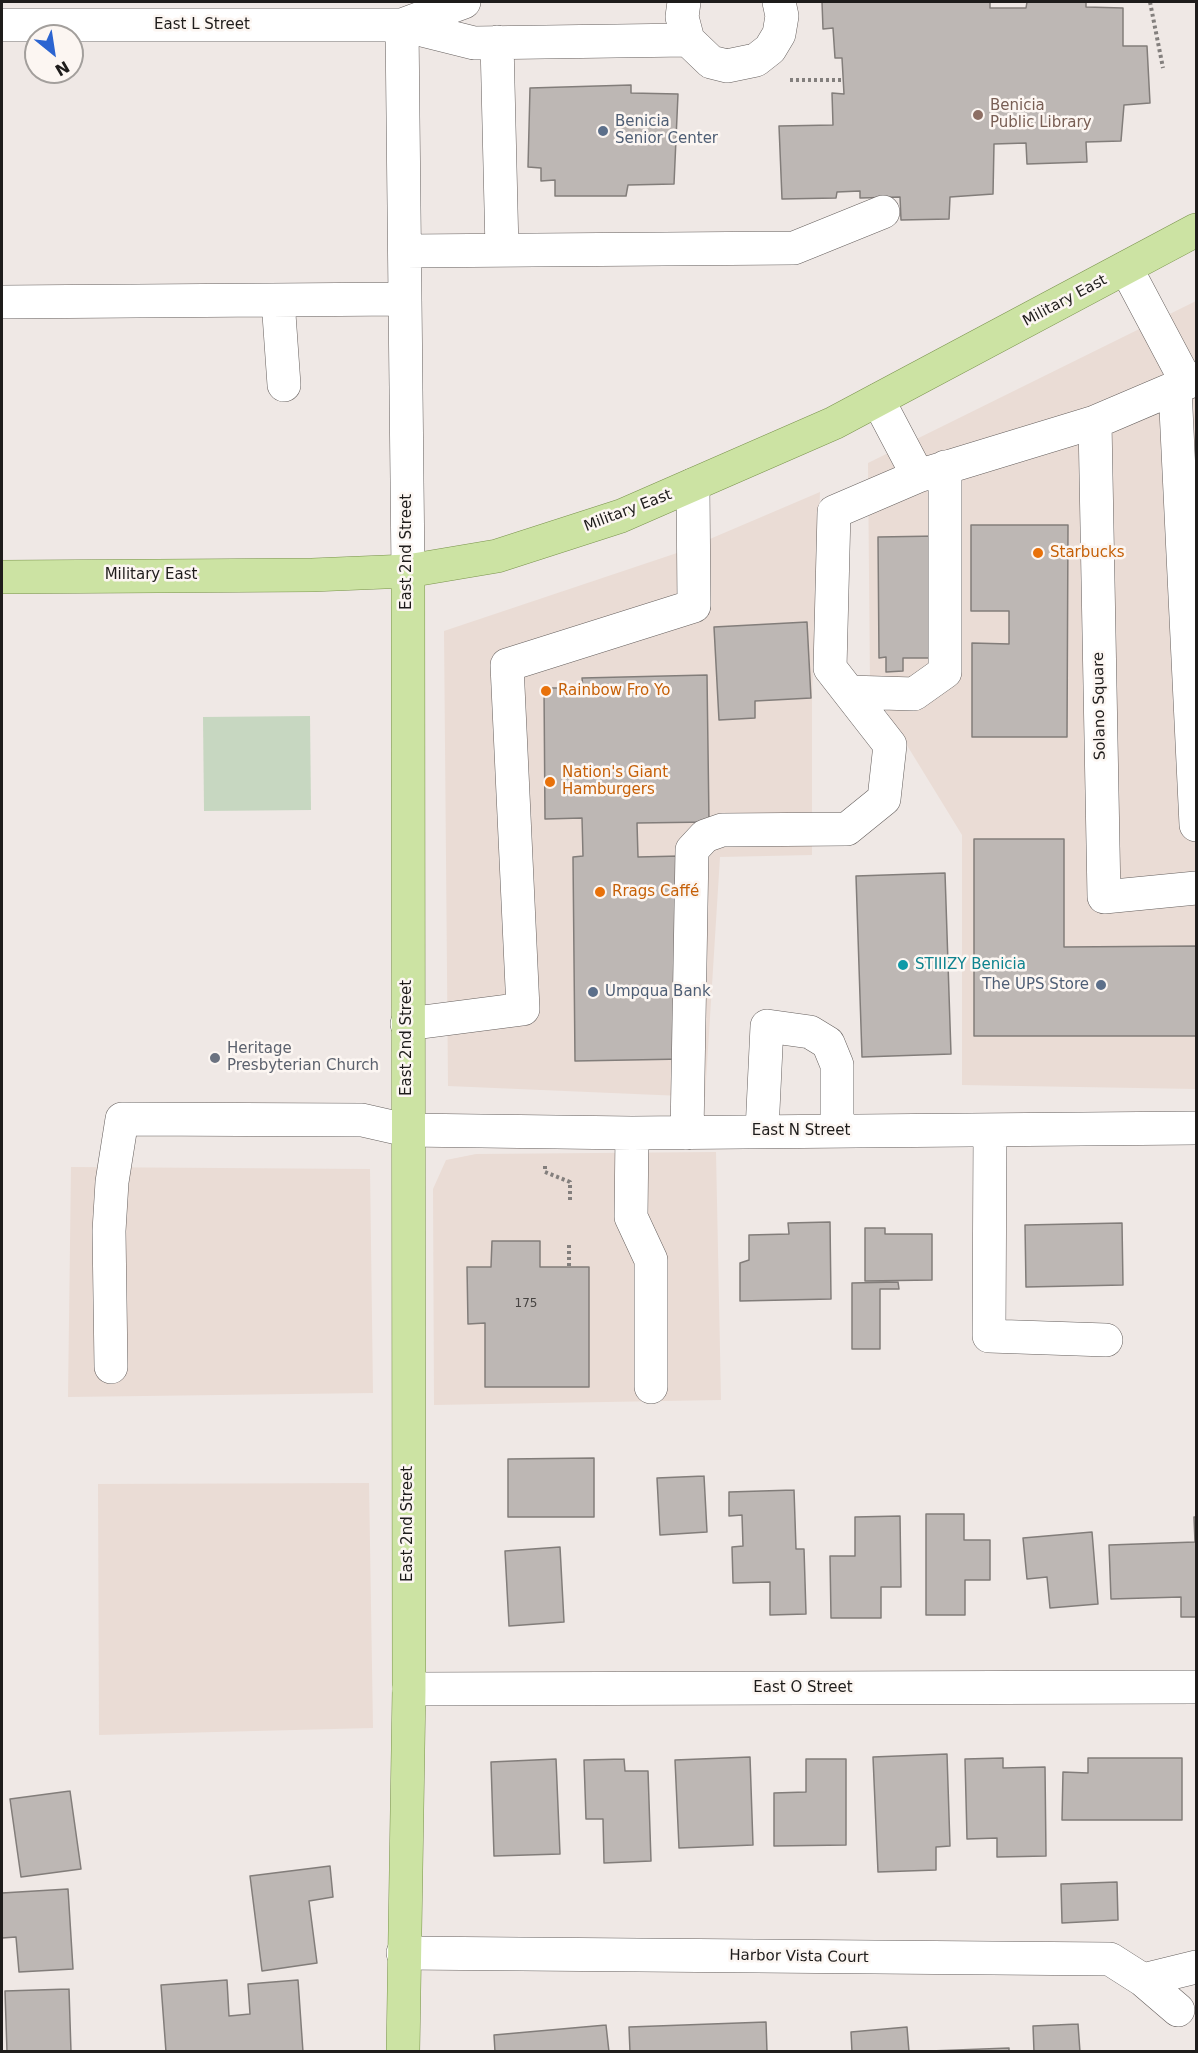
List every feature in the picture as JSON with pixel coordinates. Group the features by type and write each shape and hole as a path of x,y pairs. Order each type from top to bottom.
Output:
{"main road":[{"name":"Military East","path":"2,577 312,575 408,572 497,556 621,516 834,423 1197,230"},
{"name":"East 2nd Street","path":"403,2052 409,1689 406,1130 408,572"}],"street":[{"path":"684,2 682,17 688,40 711,62 727,66 745,64 764,54 779,34 782,16 779,2"},
{"name":"East L Street","path":"402,25 450,4"},
{"name":"East L Street","path":"2,25 402,25 474,43 688,40"},
{"name":"East 2nd Street","path":"402,25 408,572"},
{"path":"497,42 502,250"},
{"path":"405,250 794,248 883,212"},
{"path":"1126,268 1186,383 1197,825"},
{"path":"2,302 405,299"},
{"path":"278,300 284,384"},
{"path":"687,1133 692,850 705,836 722,830 847,829 884,799 890,745 830,668 834,512 932,471 1095,422 1186,383"},
{"path":"849,692 914,694 945,672 932,471 878,400"},
{"name":"Solano Square","path":"1095,422 1104,897 1197,888"},
{"path":"407,1024 524,1009 507,664 694,606 693,485"},
{"path":"762,1131 767,1026 810,1032 828,1044 837,1065 837,1131"},
{"name":"East N Street","path":"111,1367 109,1231 112,1182 122,1119 362,1120 406,1130 632,1134 1197,1128"},
{"path":"990,1130 989,1336 1106,1340"},
{"path":"632,1134 631,1217 651,1260 651,1386"},
{"name":"East O Street","path":"409,1689 1197,1687"},
{"name":"Harbor Vista Court","path":"403,1953 1110,1959 1143,1980 1178,2010"},
{"path":"1143,1980 1197,1967"}],"path":[{"path":"1150,2 1163,68"},
{"path":"764,54 786,80 843,80"},
{"path":"569,1242 569,1266"}],"shaded area":[{"path":"1196,301 1196,1089 962,1085 962,835 870,685 868,463"},
{"path":"820,492 812,695 812,855 720,857 705,1097 448,1086 444,631 677,553"},
{"path":"716,1152 721,1400 434,1405 433,1189 446,1160 476,1154"},
{"path":"71,1167 370,1169 373,1393 68,1397"},
{"path":"369,1483 373,1728 99,1735 98,1484"}],"green space":[{"path":"310,716 311,810 204,811 203,717"}],"building":[{"name":"Benicia Public Library","path":"822,2 990,2 990,8 1026,8 1027,2 1086,2 1086,7 1123,8 1123,46 1147,46 1150,103 1124,105 1121,141 1086,142 1087,162 1027,164 1026,143 994,144 993,194 950,197 949,219 901,220 900,197 860,198 860,191 837,192 836,198 782,199 779,126 833,125 832,93 844,94 842,58 835,58 833,28 823,29"},
{"name":"Benicia Senior Center","path":"631,85 631,93 678,94 674,184 628,185 626,196 555,196 555,180 541,181 541,168 528,167 530,88"},
{"path":"971,525 1068,525 1067,737 972,737 972,643 1009,644 1009,611 971,611"},
{"path":"938,536 938,658 903,658 903,671 886,672 886,657 879,658 878,537"},
{"path":"807,622 811,698 755,701 755,718 719,720 714,627"},
{"path":"707,675 709,822 637,823 638,857 680,856 683,1059 575,1061 573,857 583,856 582,818 545,819 544,688 583,688 582,678"},
{"path":"974,839 1064,839 1064,947 1196,946 1196,1036 974,1036"},
{"name":"STIIIZY Benicia","path":"945,873 951,1054 862,1057 856,876"},
{"path":"830,1222 831,1299 740,1301 740,1263 749,1260 749,1235 789,1234 788,1223"},
{"path":"1122,1223 1123,1285 1026,1287 1025,1225"},
{"path":"865,1228 885,1228 885,1234 932,1234 932,1280 865,1281"},
{"path":"492,1241 540,1241 540,1267 589,1267 589,1387 485,1387 485,1323 468,1324 467,1267 491,1267"},
{"path":"898,1282 899,1289 880,1289 880,1349 852,1349 852,1283"},
{"path":"594,1458 594,1517 508,1517 508,1459"},
{"path":"704,1476 707,1532 660,1535 657,1478"},
{"path":"794,1490 796,1549 804,1549 806,1614 770,1615 770,1582 733,1583 732,1547 743,1546 742,1515 729,1516 729,1492"},
{"path":"926,1514 964,1514 964,1540 990,1540 990,1580 965,1580 965,1615 926,1615"},
{"path":"900,1516 901,1587 881,1587 881,1618 831,1618 830,1556 855,1556 855,1517"},
{"path":"1194,1517 1196,1517 1196,1617 1181,1617 1181,1597 1111,1599 1109,1545 1195,1542"},
{"path":"1092,1532 1098,1604 1050,1608 1047,1577 1027,1579 1023,1538"},
{"path":"560,1547 564,1622 509,1626 505,1551"},
{"path":"947,1754 950,1846 936,1847 936,1870 878,1872 873,1757"},
{"path":"750,1757 753,1845 679,1848 675,1760"},
{"path":"1003,1758 1003,1768 1045,1767 1046,1856 997,1857 997,1838 967,1839 965,1759"},
{"path":"1088,1758 1182,1758 1182,1820 1062,1820 1063,1772 1088,1773"},
{"path":"556,1759 560,1854 494,1856 491,1762"},
{"path":"624,1759 625,1771 648,1771 651,1861 604,1863 603,1819 586,1819 584,1760"},
{"path":"806,1759 846,1759 846,1845 774,1846 774,1793 806,1792"},
{"path":"70,1791 81,1869 21,1877 10,1799"},
{"path":"330,1866 333,1897 309,1901 317,1963 262,1971 250,1876"},
{"path":"1117,1882 1118,1920 1062,1923 1061,1884"},
{"path":"68,1889 73,1969 19,1972 16,1937 2,1938 2,1893"},
{"path":"227,1980 229,2016 250,2014 248,1984 298,1980 303,2052 166,2052 161,1985"},
{"path":"69,1989 71,2052 7,2052 5,1991"},
{"path":"766,2022 767,2052 630,2052 629,2027"},
{"path":"1078,2024 1080,2052 1034,2052 1033,2026"},
{"path":"606,2025 609,2052 495,2052 494,2035"},
{"path":"907,2027 909,2052 852,2052 851,2032"},
{"path":"1009,2048 1009,2052 930,2052 930,2051"}],"place":[{"name":"Benicia Public Library","path":"978,115"},
{"name":"Benicia Senior Center","path":"603,131"},
{"name":"Starbucks","path":"1038,553"},
{"name":"Rainbow Fro Yo","path":"546,691"},
{"name":"Nation's Giant Hamburgers","path":"550,782"},
{"name":"Rrags Caffé","path":"600,892"},
{"name":"STIIIZY Benicia","path":"903,965"},
{"name":"The UPS Store","path":"1101,985"},
{"name":"Umpqua Bank","path":"593,992"},
{"name":"Heritage Presbyterian Church","path":"215,1058"}]}
